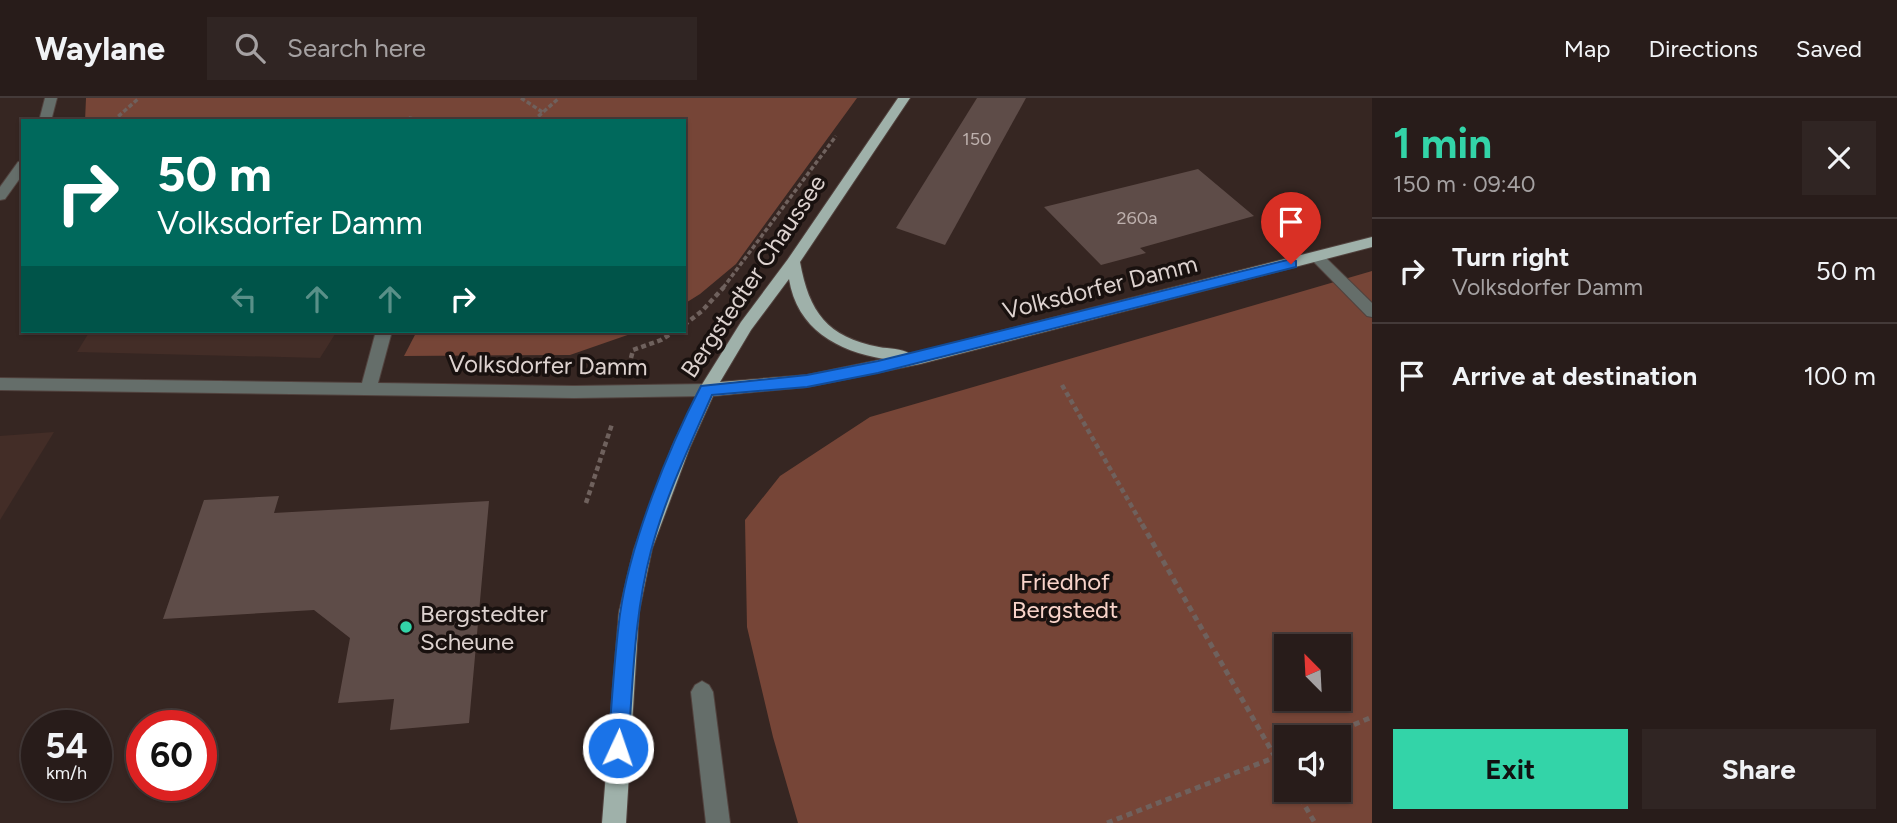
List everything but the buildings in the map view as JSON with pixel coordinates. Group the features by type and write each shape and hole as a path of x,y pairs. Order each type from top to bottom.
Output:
{"main road":[{"name":"Bergstedter Chaussee","path":"614,823 629,612 643,549 681,447 707,390 746,326 793,262 904,98"},
{"name":"Volksdorfer Damm","path":"707,390 807,381 920,358 1372,242"},
{"path":"793,262 796,289 808,313 841,343 866,352 920,358"}],"street":[{"path":"46,119 51,98"},
{"path":"0,196 21,168"},
{"path":"1317,257 1372,312"},
{"path":"369,387 383,333"},
{"name":"Volksdorfer Damm","path":"0,384 574,391 707,390"},
{"path":"702,692 718,823"}],"path":[{"path":"115,119 139,98"},
{"path":"521,98 544,113"},
{"path":"536,119 559,98"},
{"path":"410,119 411,114"},
{"path":"686,324 702,313 720,292 783,211 836,135"},
{"path":"1062,385 1274,756"},
{"path":"1351,726 1372,717"},
{"path":"1107,823 1274,758"},
{"path":"1303,802 1315,823"}],"shaded area":[{"path":"89,333 336,333 320,358 77,352"},
{"path":"54,432 0,520 0,436"}],"green space":[{"path":"86,98 857,98 736,264 686,303 686,119 85,119"},
{"name":"Friedhof Bergstedt","path":"1372,271 1372,823 798,823 773,737 747,627 745,520 780,476 870,417"},
{"path":"416,333 633,333 570,355 404,356"}],"place":[{"name":"Bergstedter Scheune","path":"406,627"}],"route":[{"path":"618,748 629,612 643,549 681,447 707,390 807,381 920,358 1291,264"}]}
